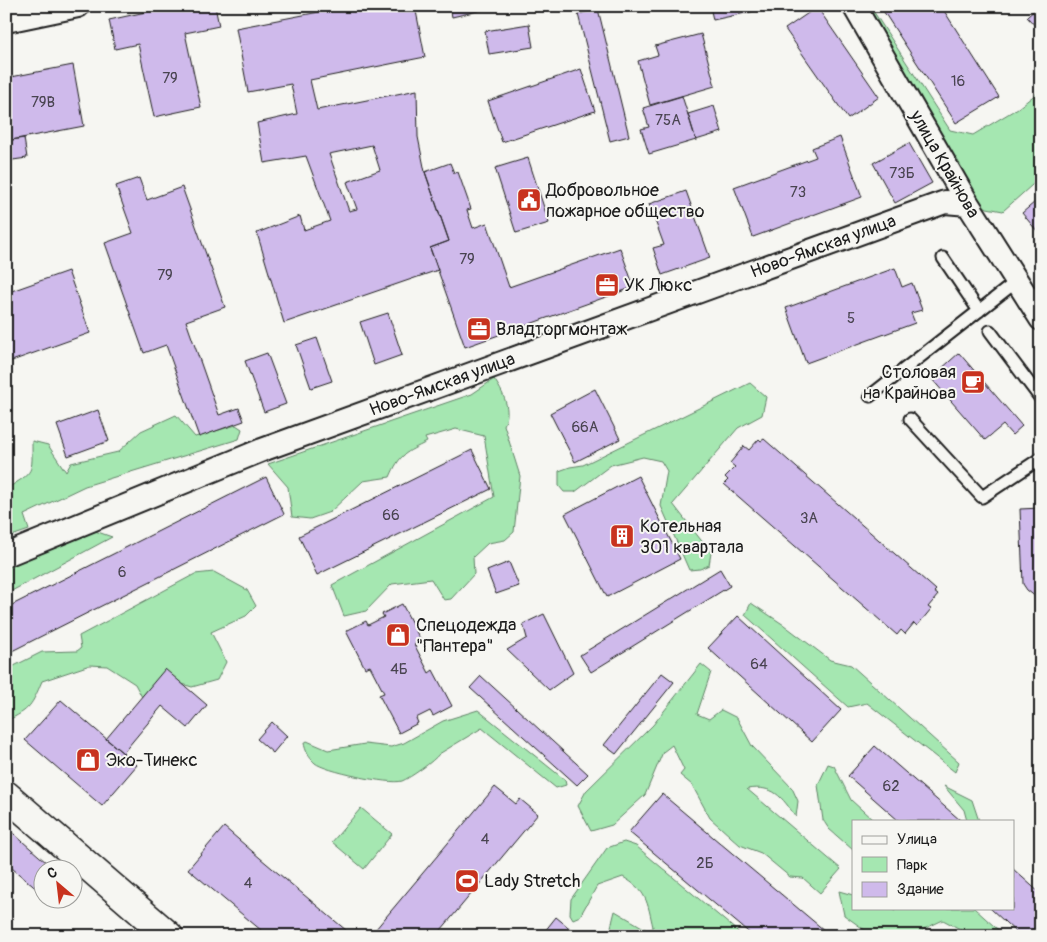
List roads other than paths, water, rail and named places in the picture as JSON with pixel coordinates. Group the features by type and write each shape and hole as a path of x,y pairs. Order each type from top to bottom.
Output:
{"street":[{"path":"6,21 78,6"},
{"name":"улица Крайнова","path":"854,6 968,204 1041,319"},
{"name":"Ново-Ямская улица","path":"6,555 262,450 497,364 945,202 968,204"},
{"path":"6,795 169,936"}],"lane":[{"path":"943,258 979,311"},
{"path":"870,396 1017,281"},
{"path":"990,331 1041,399"},
{"path":"910,418 982,497 1041,458"}],"place":[{"name":"Добровольное пожарное общество","path":"529,200"},
{"name":"УК Люкс","path":"607,285"},
{"name":"Владторгмонтаж","path":"479,329"},
{"name":"Столовая на Крайнова","path":"973,382"},
{"name":"Котельная 301 квартала","path":"622,536"},
{"name":"Спецодежда \"Пантера\"","path":"398,635"},
{"name":"Эко-Тинекс","path":"88,760"},
{"name":"Lady Stretch","path":"467,881"}]}
